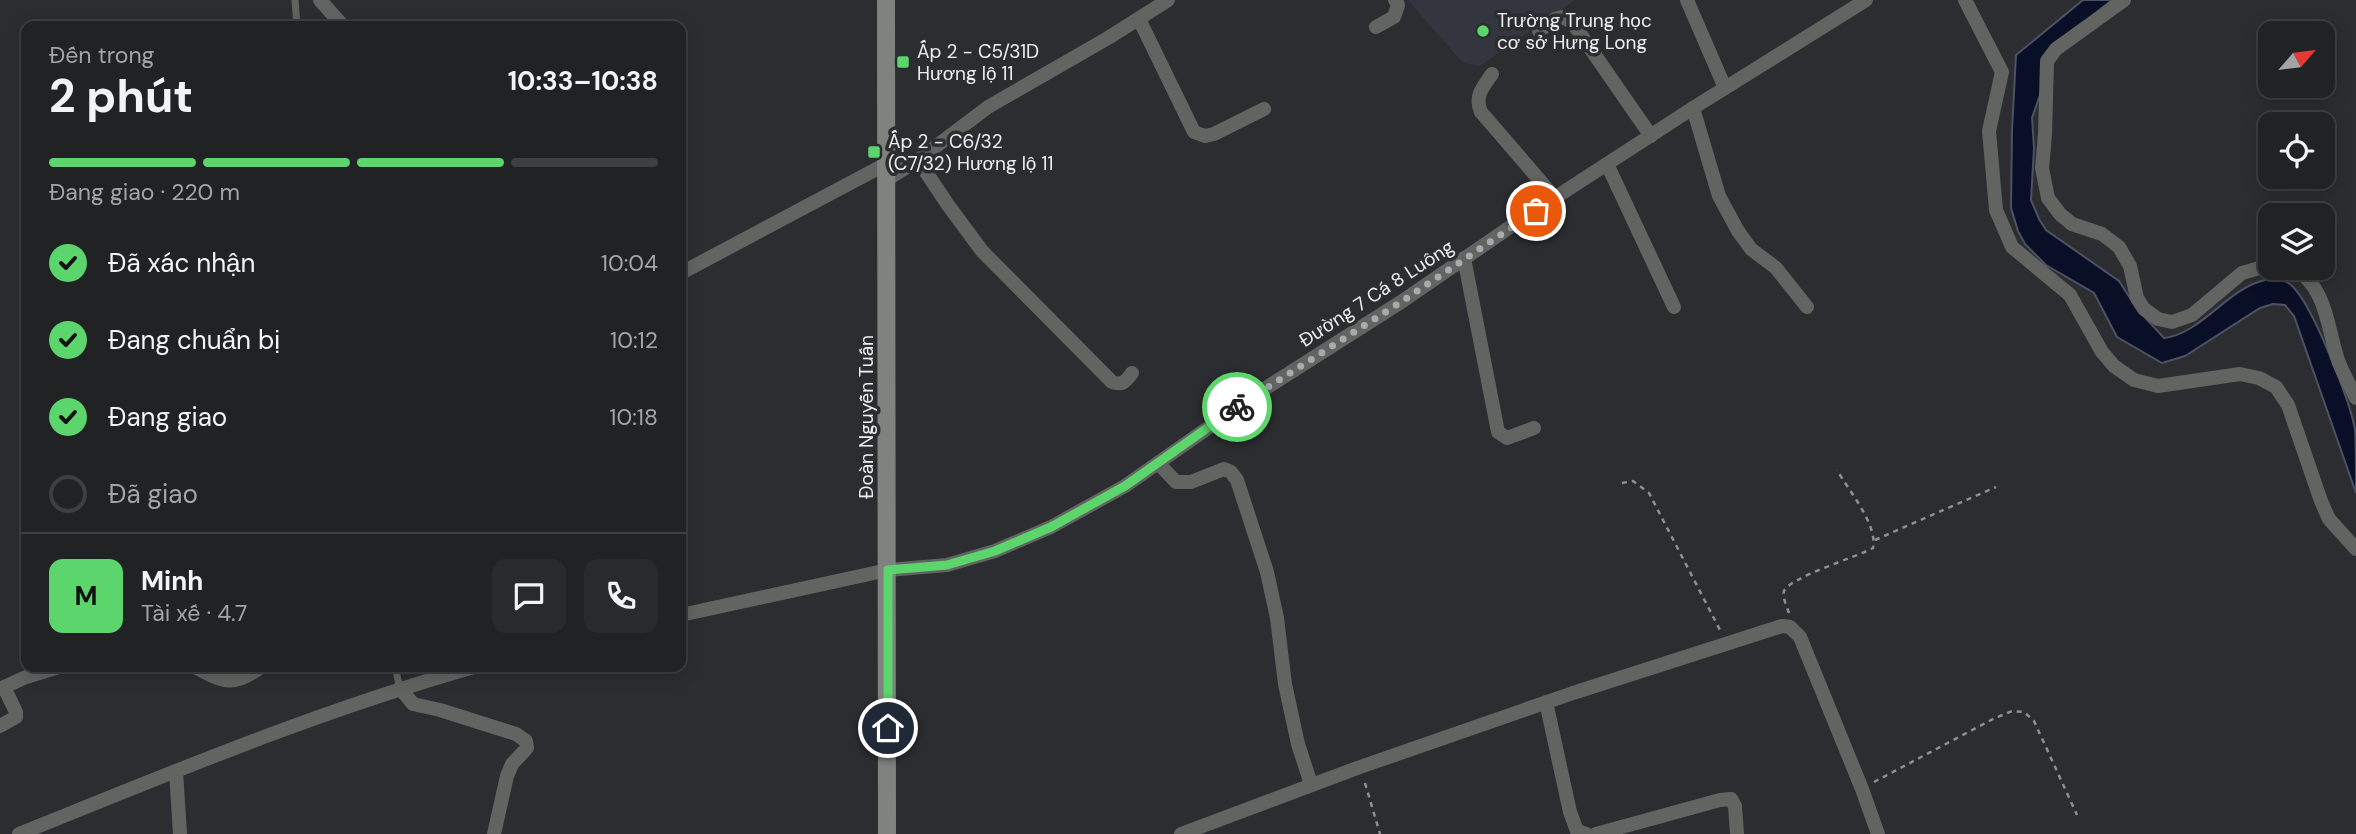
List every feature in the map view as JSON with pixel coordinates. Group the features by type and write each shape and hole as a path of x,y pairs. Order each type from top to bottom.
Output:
{"main road":[{"name":"Đoàn Nguyễn Tuấn","path":"886,0 887,834"}],"street":[{"path":"320,0 339,21"},
{"path":"686,271 886,172 918,160 988,107 1168,0"},
{"path":"1376,27 1394,17 1398,5 1395,0"},
{"path":"1687,0 1725,88"},
{"name":"Đường 7 Cá 8 Luông","path":"686,614 888,570 947,565 995,551 1051,527 1125,486 1258,393 1555,198 1866,0"},
{"path":"1965,0 2002,72 1989,131 1996,210 2012,247 2070,295 2102,352 2114,366 2134,380 2158,386 2240,374 2259,378 2276,387 2288,405 2329,519 2356,549"},
{"path":"2124,0 2056,49 2047,61 2042,168 2048,198 2072,224 2102,234 2119,247 2130,266 2137,298 2144,309 2158,319 2172,322 2192,315 2242,273 2258,267"},
{"path":"1539,31 1562,16 1572,22 1651,136"},
{"path":"1139,19 1194,132 1205,136 1214,134 1264,109"},
{"path":"1492,74 1478,93 1480,112 1555,198"},
{"path":"1693,108 1719,196 1738,231 1751,249 1776,268 1807,307"},
{"path":"918,160 947,205 982,250 1112,382 1120,385 1132,373"},
{"path":"1607,164 1674,307"},
{"path":"1464,258 1498,432 1507,438 1534,428"},
{"path":"2310,280 2328,317 2339,362 2356,398"},
{"path":"1158,463 1176,482 1191,482 1224,469 1231,472 1237,481 1267,572 1277,618 1285,684 1298,744 1311,783"},
{"path":"1181,834 1311,783 1546,702 1772,627 1782,626 1800,637 1878,834"},
{"path":"0,726 16,717 16,712 2,688 42,672"},
{"path":"204,672 219,680 233,682 254,672"},
{"path":"19,834 176,771 400,688 456,672"},
{"path":"400,688 413,704 516,734 526,741 527,748 512,764 507,776 494,834"},
{"path":"1546,702 1570,812 1577,831 1586,834"},
{"path":"176,771 180,834"},
{"path":"1596,834 1731,799 1735,806 1737,834"}],"lane":[{"path":"295,0 297,21"},
{"path":"396,672 400,688"}],"path":[{"path":"1792,630 1783,594 1785,589 1799,579 1873,548 1875,540 1870,523 1837,470"},
{"path":"1622,483 1633,481 1649,493 1726,642"},
{"path":"1875,540 1996,487"},
{"path":"1862,789 2012,710 2024,712 2034,721 2077,815"},
{"path":"1360,767 1380,834"}],"shaded area":[{"name":"Trường Trung học cơ sở Hưng Long","path":"1408,0 1575,0 1480,66 1462,62"}],"water":[{"path":"2083,0 2112,0 2058,43 2032,118 2034,148 2031,200 2039,219 2046,230 2119,281 2137,309 2164,338 2190,328 2252,285 2265,280 2280,280 2290,284 2299,294 2319,330 2351,415 2355,429 2356,493 2294,316 2285,305 2273,304 2260,308 2185,356 2162,363 2117,337 2094,293 2046,265 2025,244 2011,208 2016,55"}],"way so far":[{"path":"1237,407 1536,211"}],"place":[{"name":"Trường Trung học cơ sở Hưng Long","path":"1483,31"},
{"name":"Ấp 2 - C5/31D Hương lộ 11","path":"903,62"},
{"name":"Ấp 2 - C6/32 (C7/32) Hương lộ 11","path":"874,152"}],"route":[{"path":"888,728 888,570 947,565 995,551 1051,527 1125,486 1237,407"}]}
